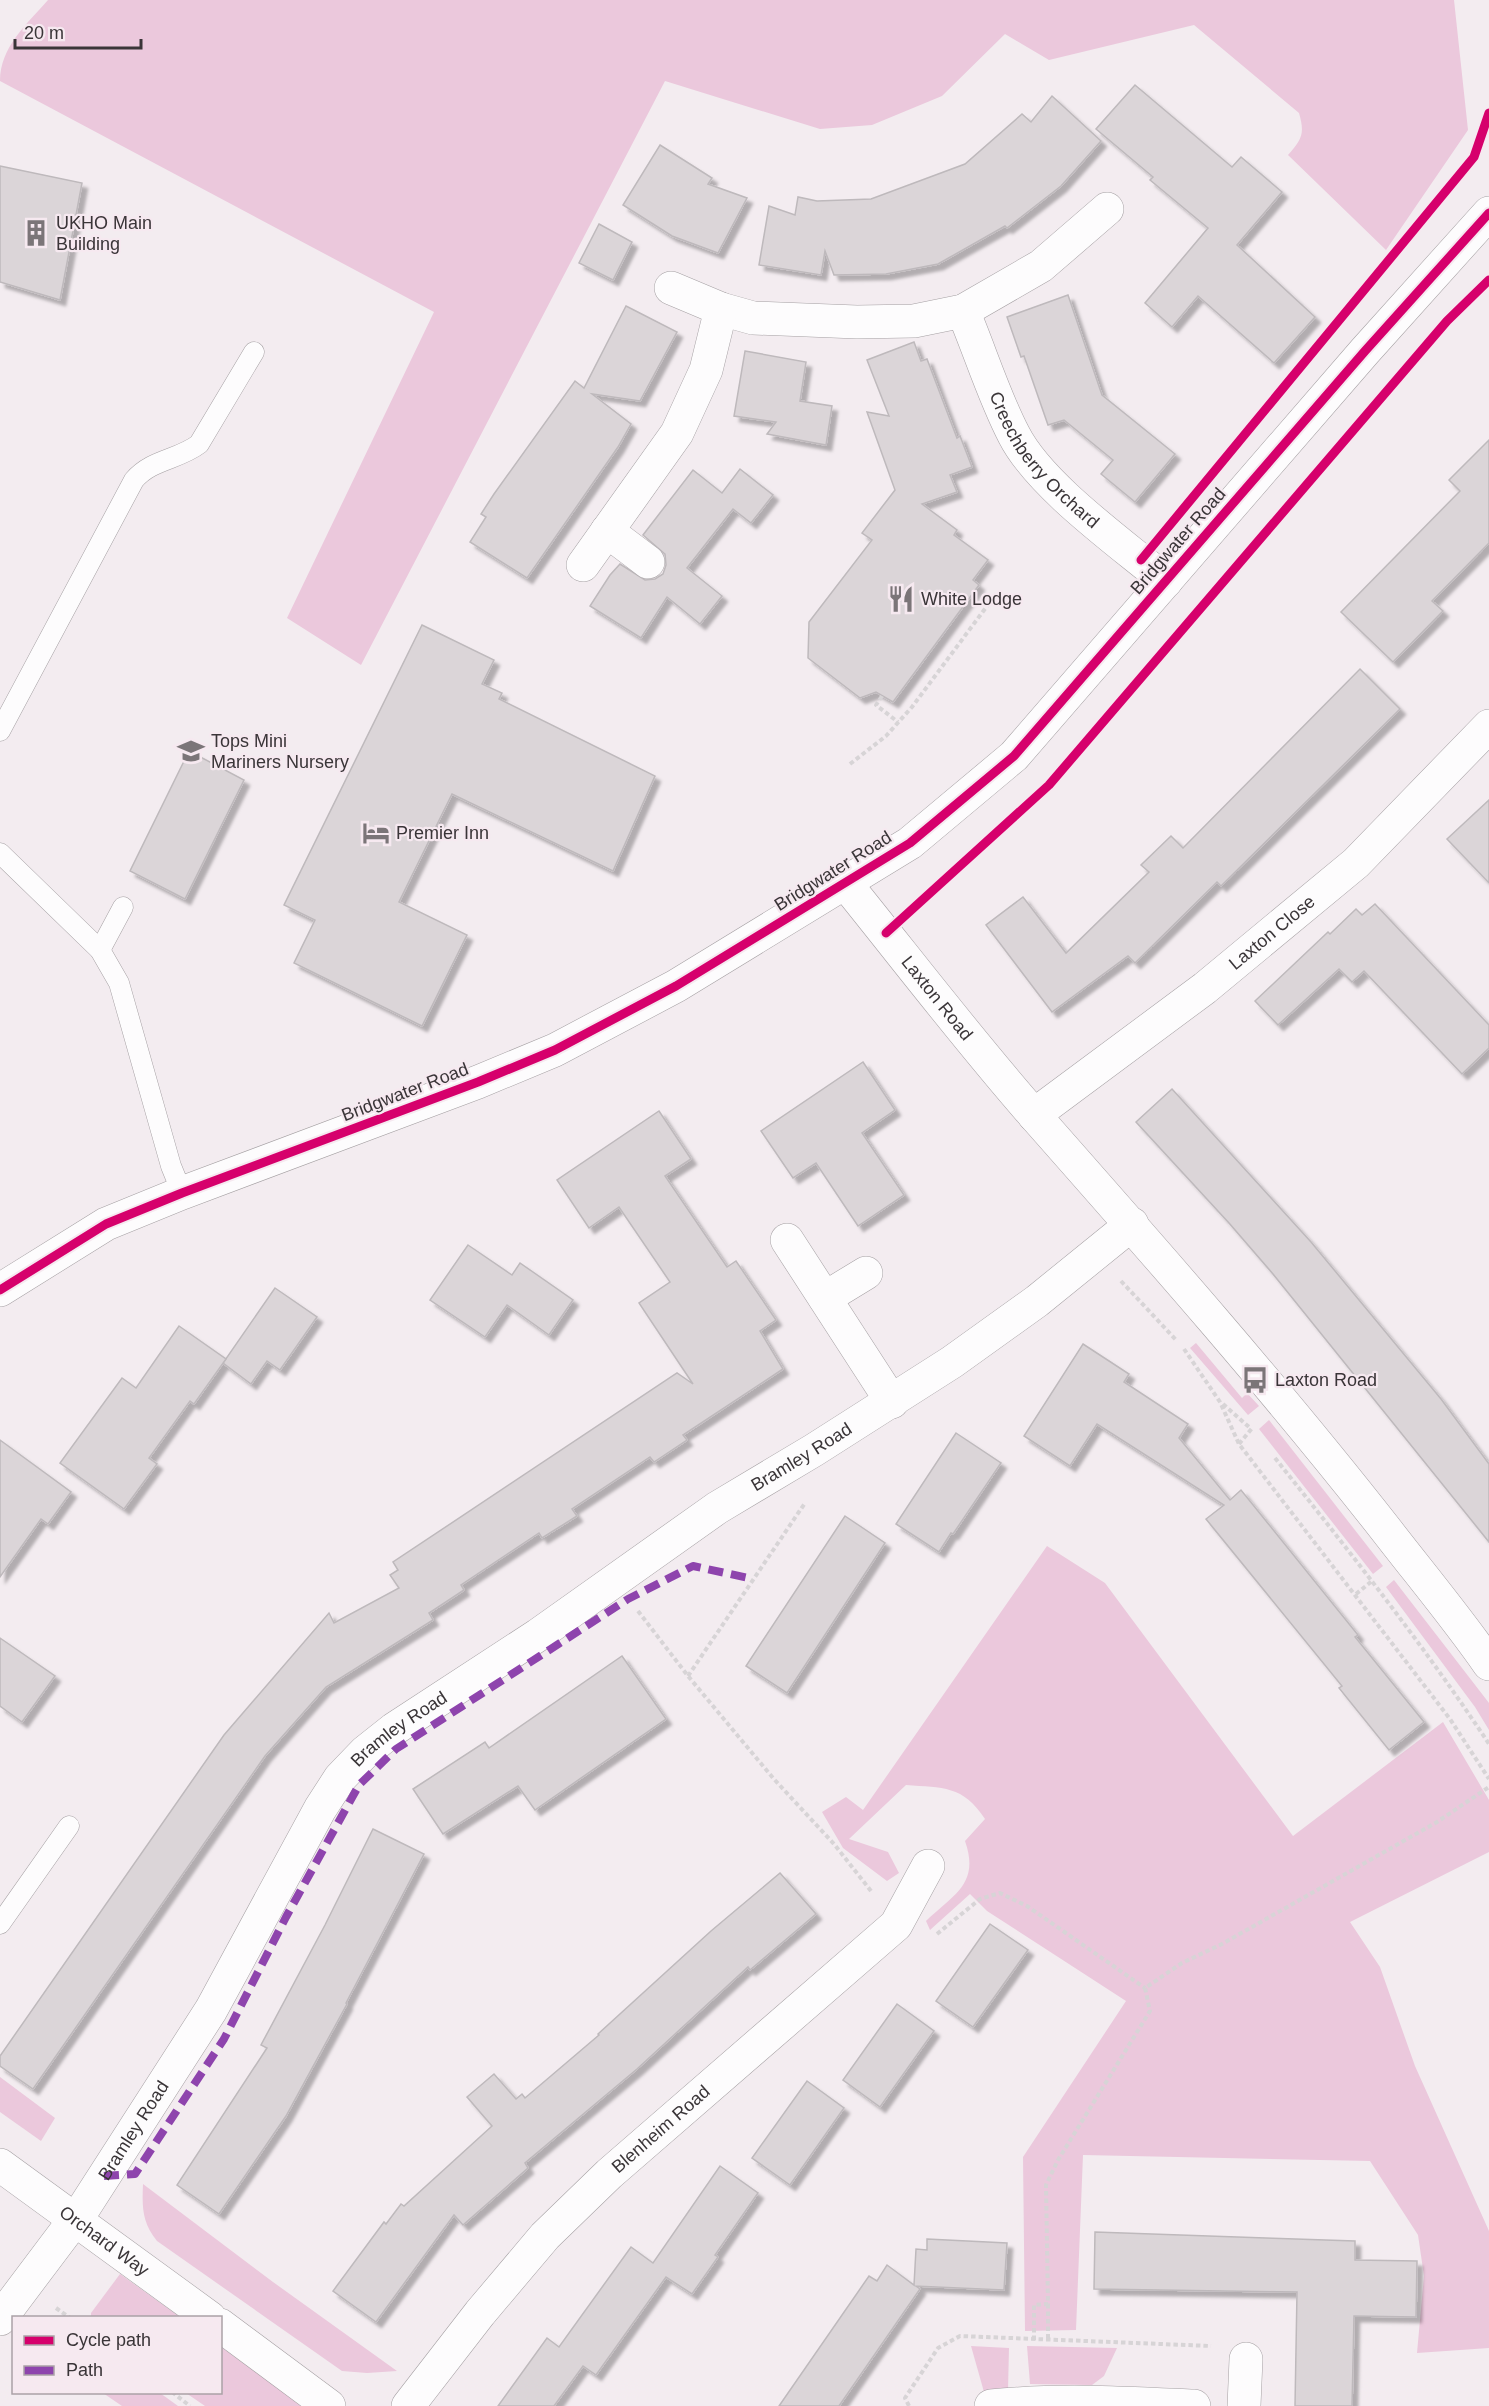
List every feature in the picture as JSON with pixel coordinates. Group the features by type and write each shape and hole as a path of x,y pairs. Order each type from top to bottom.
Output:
{"street":[{"path":"671,288 721,309 753,318 857,322 914,321 963,311 1041,266 1107,209"},
{"name":"Bridgwater Road","path":"0,1290 106,1224 182,1192 468,1086 555,1050 676,986 910,843 1014,756 1365,351 1489,213"},
{"path":"582,565 677,434 706,370 721,309"},
{"name":"Creechberry Orchard","path":"963,311 1014,436 1039,471 1166,581"},
{"path":"607,531 648,562"},
{"name":"Laxton Close","path":"1034,1115 1205,988 1356,863 1489,726"},
{"name":"Laxton Road","path":"846,884 933,994 1034,1115 1132,1224 1315,1440 1458,1620 1489,1664"},
{"name":"Bramley Road","path":"0,2319 74,2220 211,2010 320,1809 340,1778 365,1752 394,1729 468,1682 717,1508 892,1402 952,1362 1037,1301 1132,1224"},
{"path":"787,1240 892,1402"},
{"path":"825,1298 866,1273"},
{"name":"Blenheim Road","path":"408,2406 480,2313 545,2236 617,2166 896,1924 928,1866"},
{"name":"Orchard Way","path":"0,2165 207,2316"},
{"path":"222,2326 329,2406"},
{"path":"1244,2406 1246,2360"},
{"path":"991,2406 1026,2402 1194,2406"}],"lane":[{"path":"0,731 134,480 143,469 185,454 199,444 254,352"},
{"path":"0,853 100,950 119,983 171,1166 182,1192"},
{"path":"100,950 123,907"},
{"path":"0,1924 69,1826"}],"path":[{"path":"850,764 886,736 912,707 996,594"},
{"path":"882,696 876,705 898,722"},
{"path":"1096,1254 1184,1349 1220,1402 1239,1444 1450,1719 1489,1779"},
{"path":"1220,1402 1251,1428 1258,1437"},
{"path":"1239,1444 1251,1428"},
{"path":"1273,1455 1372,1581 1463,1704 1489,1744"},
{"path":"688,1676 806,1501"},
{"path":"615,1581 688,1676 773,1778 834,1844 896,1924"},
{"path":"1145,1988 1182,1963 1295,1904 1437,1822 1489,1787"},
{"path":"935,1935 980,1899 1000,1893 1027,1906 1145,1988 1150,2011 1058,2160 1046,2185 1048,2340"},
{"path":"1034,2340 1034,2305 1047,2304"},
{"path":"909,2406 905,2398 938,2348 960,2336 1245,2347 1246,2360"},
{"path":"175,2394 190,2406"}],"shaded area":[{"path":"48,0 1454,0 1468,130 1386,250 1288,155 1301,136 1302,126 1299,113 1194,25 1049,60 1005,34 942,96 872,125 820,129 665,81 361,665 287,618 434,312 0,81 1,69 10,47"},
{"path":"1196,1343 1242,1398 1247,1393 1259,1406 1248,1415 1190,1348"},
{"path":"1269,1420 1383,1566 1373,1574 1259,1429"},
{"path":"1047,1546 1105,1583 1293,1836 1443,1722 1489,1800 1489,1852 1350,1922 1380,1967 1415,2066 1489,2231 1489,2348 1417,2353 1424,2276 1418,2235 1370,2161 1083,2155 1076,2330 1025,2331 1023,2157 1126,2001 987,1911 970,1894 930,1930 926,1921 955,1895 967,1878 969,1856 965,1841 985,1819 969,1800 960,1794 941,1788 906,1785 849,1839 888,1852 899,1873 887,1881 843,1848 822,1812 846,1797 863,1810"},
{"path":"1394,1580 1489,1703 1489,1730 1475,1707 1386,1587"},
{"path":"0,2077 55,2118 41,2141 0,2112"},
{"path":"143,2184 273,2282 397,2371 367,2373 342,2371 157,2241 148,2228 144,2214"},
{"path":"120,2274 179,2316 91,2316"},
{"path":"971,2346 1009,2348 1008,2390 984,2392"},
{"path":"1027,2346 1117,2348 1104,2376 1092,2385 1030,2384"},
{"path":"222,2348 303,2406 205,2406 187,2394 222,2394"},
{"path":"104,2394 161,2394 178,2406 122,2406"}],"building":[{"path":"1135,85 1232,167 1241,157 1282,192 1237,245 1315,317 1274,363 1198,296 1172,327 1145,303 1208,228 1150,180 1153,177 1096,129"},
{"path":"1052,96 1101,141 1061,186 1007,228 1005,226 938,264 886,274 834,275 825,251 821,275 759,265 769,206 795,215 798,197 817,201 871,199 965,164 1022,114 1031,122"},
{"path":"660,145 712,178 708,184 747,198 718,253 672,236 623,205"},
{"name":"UKHO Main Building","path":"0,166 82,183 60,300 0,282"},
{"path":"599,224 632,242 613,280 579,263"},
{"path":"1068,295 1102,395 1175,454 1135,502 1101,474 1113,460 1064,420 1048,425 1024,356 1021,357 1007,317"},
{"path":"626,306 677,332 640,401 592,394 631,424 618,447 527,578 470,542 486,517 481,514 494,494 575,381 584,388"},
{"name":"White Lodge","path":"914,342 921,361 927,359 957,438 960,436 972,467 950,475 957,492 922,504 957,530 954,535 988,560 973,580 979,585 893,702 876,692 860,698 808,658 809,622 872,540 862,533 895,490 867,412 889,416 867,360"},
{"path":"745,351 806,362 800,401 832,406 826,445 767,434 776,422 734,416"},
{"path":"1489,440 1489,543 1432,601 1443,611 1393,662 1341,612 1460,491 1449,480"},
{"path":"740,469 773,495 751,523 733,509 687,568 722,596 700,624 667,597 641,638 590,606 620,564 645,580 655,579 663,574 666,565 665,554 643,535 693,470 722,493"},
{"name":"Premier Inn","path":"422,625 494,660 482,684 502,693 499,699 655,776 613,871 452,794 399,902 467,935 422,1026 294,963 315,920 284,905"},
{"path":"1360,669 1400,709 1221,886 1217,882 1135,963 1128,956 1052,1012 986,925 1023,897 1066,953 1149,872 1141,865 1171,836 1183,848"},
{"path":"189,751 244,780 185,899 130,871"},
{"path":"1489,800 1489,883 1447,839"},
{"path":"1375,904 1489,1025 1489,1048 1462,1074 1364,971 1352,982 1339,969 1278,1025 1255,1001 1328,932 1330,934 1356,909 1362,915"},
{"path":"863,1062 895,1110 862,1133 904,1195 858,1226 816,1163 793,1178 761,1131"},
{"path":"1172,1089 1311,1242 1441,1399 1489,1464 1489,1542 1273,1274 1136,1122"},
{"path":"659,1111 691,1159 665,1176 727,1267 736,1261 776,1320 760,1331 783,1369 683,1435 687,1440 654,1462 650,1457 572,1509 577,1516 542,1538 539,1533 461,1585 464,1590 429,1613 433,1620 326,1687 265,1756 33,2089 0,2066 0,2056 224,1735 329,1613 334,1623 399,1588 390,1575 398,1570 393,1562 677,1373 693,1384 639,1303 670,1282 619,1207 589,1228 557,1180"},
{"path":"468,1245 512,1275 520,1263 573,1300 549,1335 507,1305 485,1337 430,1300"},
{"path":"275,1288 317,1317 280,1370 267,1361 251,1384 223,1363"},
{"path":"179,1326 226,1359 194,1404 190,1401 149,1458 157,1464 124,1509 60,1463 122,1378 136,1388"},
{"path":"1083,1344 1129,1374 1124,1382 1188,1424 1179,1438 1230,1500 1241,1490 1358,1635 1355,1637 1424,1722 1389,1750 1339,1688 1342,1686 1206,1519 1224,1505 1097,1424 1070,1466 1024,1436"},
{"path":"956,1433 1001,1463 939,1552 896,1524"},
{"path":"0,1440 71,1492 48,1524 41,1519 0,1577"},
{"path":"845,1516 885,1543 787,1693 746,1666"},
{"path":"0,1638 55,1676 22,1722 0,1706"},
{"path":"622,1656 666,1719 535,1810 518,1786 443,1834 413,1789 485,1742 489,1748"},
{"path":"373,1829 424,1854 286,2116 219,2214 177,2185 267,2048 261,2045"},
{"path":"780,1873 816,1914 750,1970 748,1967 637,2069 525,2163 528,2168 463,2225 454,2215 376,2322 333,2291 384,2222 386,2224 401,2204 404,2206 492,2126 467,2097 494,2074 516,2099 522,2094 525,2098 599,2035 711,1931"},
{"path":"990,1924 1028,1950 973,2027 936,2001"},
{"path":"897,2004 934,2031 880,2107 843,2080"},
{"path":"807,2081 844,2108 790,2185 752,2158"},
{"path":"720,2166 758,2193 715,2255 718,2257 692,2294 666,2277 596,2375 583,2366 554,2406 498,2406 547,2338 559,2347 631,2247 653,2263"},
{"path":"1095,2232 1355,2241 1355,2260 1417,2261 1416,2317 1354,2316 1352,2406 1295,2406 1297,2292 1094,2289"},
{"path":"927,2239 1007,2243 1004,2290 916,2286 920,2289 839,2406 779,2406 869,2276 877,2281 887,2265 914,2285 916,2249 927,2250"}],"marked path":[{"path":"104,2176 135,2174 224,2039 286,1917 359,1785 396,1749 628,1599 693,1566 753,1579"}],"cycle path":[{"path":"1141,560 1474,157 1489,113"},
{"path":"0,1290 106,1224 182,1193 478,1082 555,1050 676,986 910,843 1014,756 1365,351 1489,213"},
{"path":"886,933 1049,785 1447,321 1489,280"}],"place":[{"name":"UKHO Main Building","path":"36,233"},
{"name":"White Lodge","path":"901,599"},
{"name":"Tops Mini Mariners Nursery","path":"191,751"},
{"name":"Premier Inn","path":"376,833"},
{"name":"Laxton Road","path":"1255,1380"}]}
